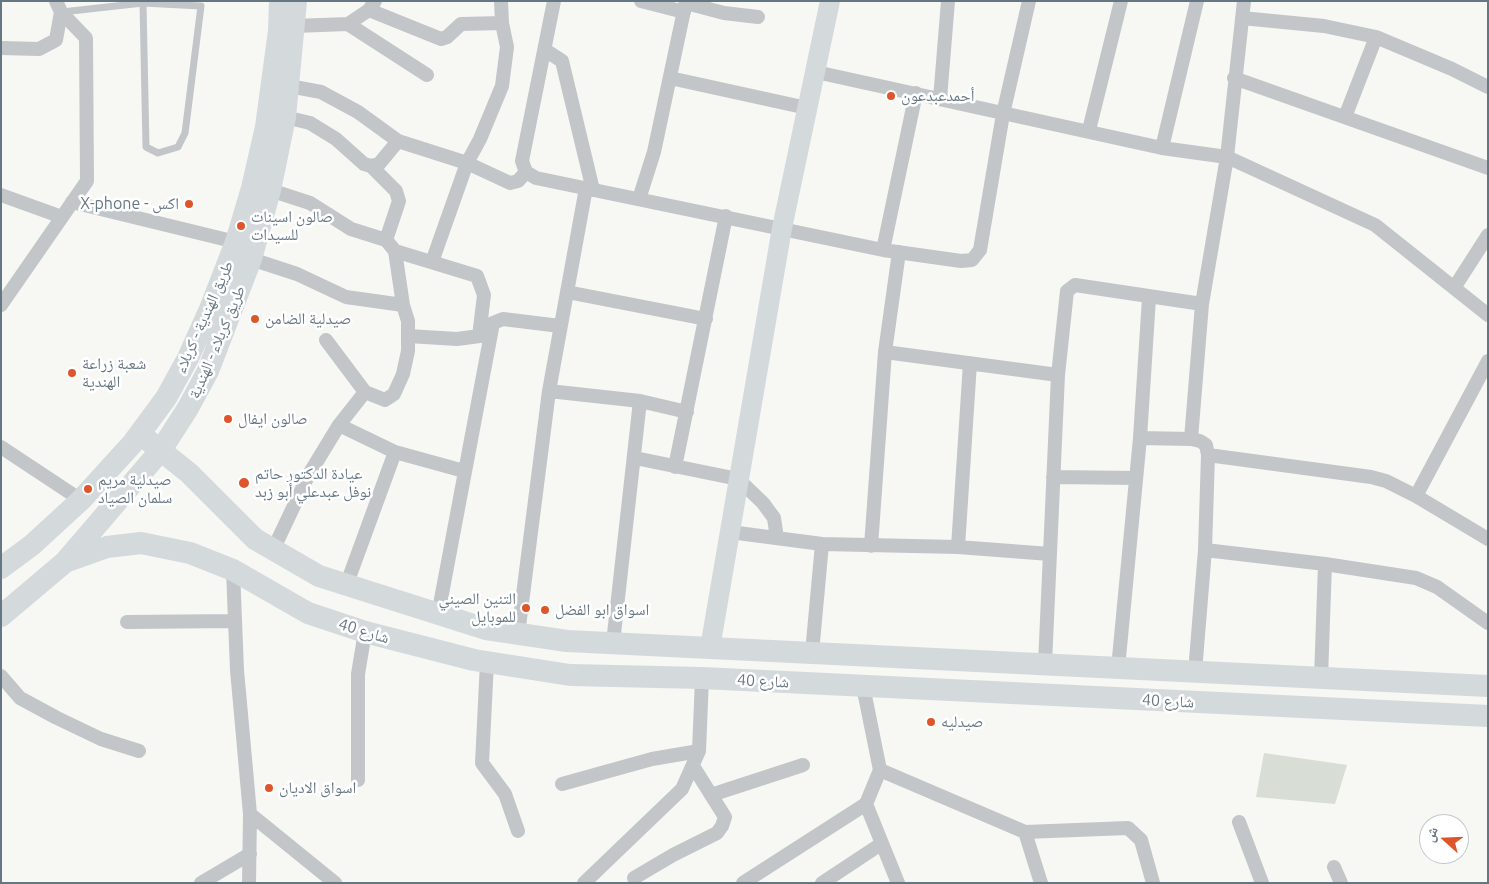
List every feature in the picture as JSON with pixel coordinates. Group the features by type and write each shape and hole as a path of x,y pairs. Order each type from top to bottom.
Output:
{"main road":[{"name":"طريق الهندية - كربلاء","path":"6,558 81,500 140,434 176,379 210,309 243,251 252,188 266,127 280,1"},
{"name":"طريق كربلاء - الهندية","path":"1,616 65,562 161,450 198,391 228,323 243,251 270,190 286,117 296,1"},
{"path":"176,379 179,385 187,391 198,391"},
{"name":"شارع 40","path":"140,434 189,473 255,539 274,548 319,576 486,630 567,641 1488,686"},
{"name":"شارع 40","path":"65,562 107,548 141,543 190,553 233,570 308,613 365,632 487,662 570,675 702,678 1488,716"},
{"path":"308,613 319,576"},
{"path":"1372,710 1374,680"},
{"path":"1444,714 1445,684"}],"street":[{"path":"432,262 467,163 502,86 507,47 502,23 501,1"},
{"path":"554,1 522,161 526,172 536,178 884,250 961,261 972,260 980,250 1003,114 1029,1"},
{"path":"640,1 758,18"},
{"path":"710,648 782,228 830,1"},
{"path":"940,99 948,1"},
{"path":"1089,130 1120,1"},
{"path":"1162,148 1197,1"},
{"path":"1191,439 1202,304 1227,157 1234,78 1244,1"},
{"path":"294,26 348,24 372,6 441,39 447,37 461,24 502,23"},
{"path":"639,199 654,152 685,6"},
{"path":"1,48 39,49 49,46 56,40 58,7"},
{"path":"1,305 87,181 86,38 58,7"},
{"path":"1242,18 1324,26 1376,37 1452,69 1488,87"},
{"path":"348,24 427,75"},
{"path":"1345,117 1376,37"},
{"path":"518,634 549,390 566,292 589,189 562,60 544,50"},
{"path":"816,72 1003,114 1089,130 1162,148 1227,157 1375,225 1488,315"},
{"path":"670,78 808,108"},
{"path":"1234,78 1488,168"},
{"path":"289,86 321,92 358,112 398,141 467,163 510,183 518,181 526,172"},
{"path":"884,250 916,93"},
{"path":"286,117 310,123 336,139 364,164 371,166 396,191 399,201 386,240"},
{"path":"371,166 379,164 398,141"},
{"path":"270,190 310,202 351,229 386,240 395,251 403,305 408,321 408,351 394,394 385,400 365,392 326,340"},
{"path":"1,195 62,217"},
{"path":"72,202 243,251 346,297 403,305"},
{"path":"675,467 726,216"},
{"path":"1454,288 1488,235"},
{"path":"395,251 477,276 484,296 485,336 482,388 464,471 438,614"},
{"path":"871,546 885,352 899,252"},
{"path":"1045,664 1058,375 1067,291 1075,285 1149,298 1202,304"},
{"path":"566,292 706,319"},
{"path":"1118,668 1140,438 1149,298"},
{"path":"485,336 493,323 503,319 560,326"},
{"path":"408,336 457,339 485,336"},
{"path":"885,352 1058,375"},
{"path":"1416,496 1488,360"},
{"path":"958,548 970,363"},
{"path":"549,390 640,401 687,412"},
{"path":"274,548 308,476 339,425 365,392"},
{"path":"613,643 640,401"},
{"path":"339,425 395,452 464,471"},
{"path":"1140,438 1191,439 1206,445 1208,454 1205,550 1195,672"},
{"path":"1,446 81,500"},
{"path":"346,586 395,452"},
{"path":"1208,454 1371,476 1386,481 1416,496 1488,539"},
{"path":"635,458 738,479 763,503 774,518 777,538"},
{"path":"1053,476 1136,478"},
{"path":"730,532 822,544 958,548 1050,554"},
{"path":"812,653 822,544"},
{"path":"1205,550 1325,564 1416,578 1438,587 1488,624"},
{"path":"1321,678 1325,564"},
{"path":"233,570 235,621 250,814 249,883"},
{"path":"127,622 235,621"},
{"path":"358,780 358,674 365,632"},
{"path":"487,662 482,762 505,794 518,831"},
{"path":"1,676 20,698 57,718 101,739 140,751"},
{"path":"584,883 682,789 700,751 702,678"},
{"path":"743,883 866,804 880,770 863,686"},
{"path":"562,784 652,759 700,751"},
{"path":"711,795 803,765"},
{"path":"634,878 673,855 717,834 725,817 693,766"},
{"path":"880,770 1025,832 1128,828 1142,840 1153,883"},
{"path":"866,804 898,883"},
{"path":"250,814 336,883"},
{"path":"1239,822 1262,883"},
{"path":"1025,832 1041,883"},
{"path":"822,883 881,844"},
{"path":"201,883 250,854"},
{"path":"1334,867 1341,883"}],"lane":[{"path":"58,7 143,3 201,6 185,133 178,147 158,153 146,147 143,3"}],"shaded area":[{"path":"1264,753 1347,765 1335,804 1256,797"}],"place":[{"name":"أحمدعبدعون","path":"891,96"},
{"name":"X-phone - اكس","path":"189,204"},
{"name":"صالون اسينات للسيدات","path":"241,226"},
{"name":"صيدلية الضامن","path":"255,319"},
{"name":"شعبة زراعة الهندية","path":"72,373"},
{"name":"صالون ايفال","path":"228,419"},
{"name":"عيادة الدكتور حاتم نوفل عبدعلي أبو زبد","path":"244,483"},
{"name":"صيدلية مريم سلمان الصياد","path":"88,489"},
{"name":"التنين الصيني للموبايل","path":"526,608"},
{"name":"اسواق ابو الفضل","path":"545,610"},
{"name":"صيدليه","path":"931,722"},
{"name":"اسواق الاديان","path":"269,788"}]}
